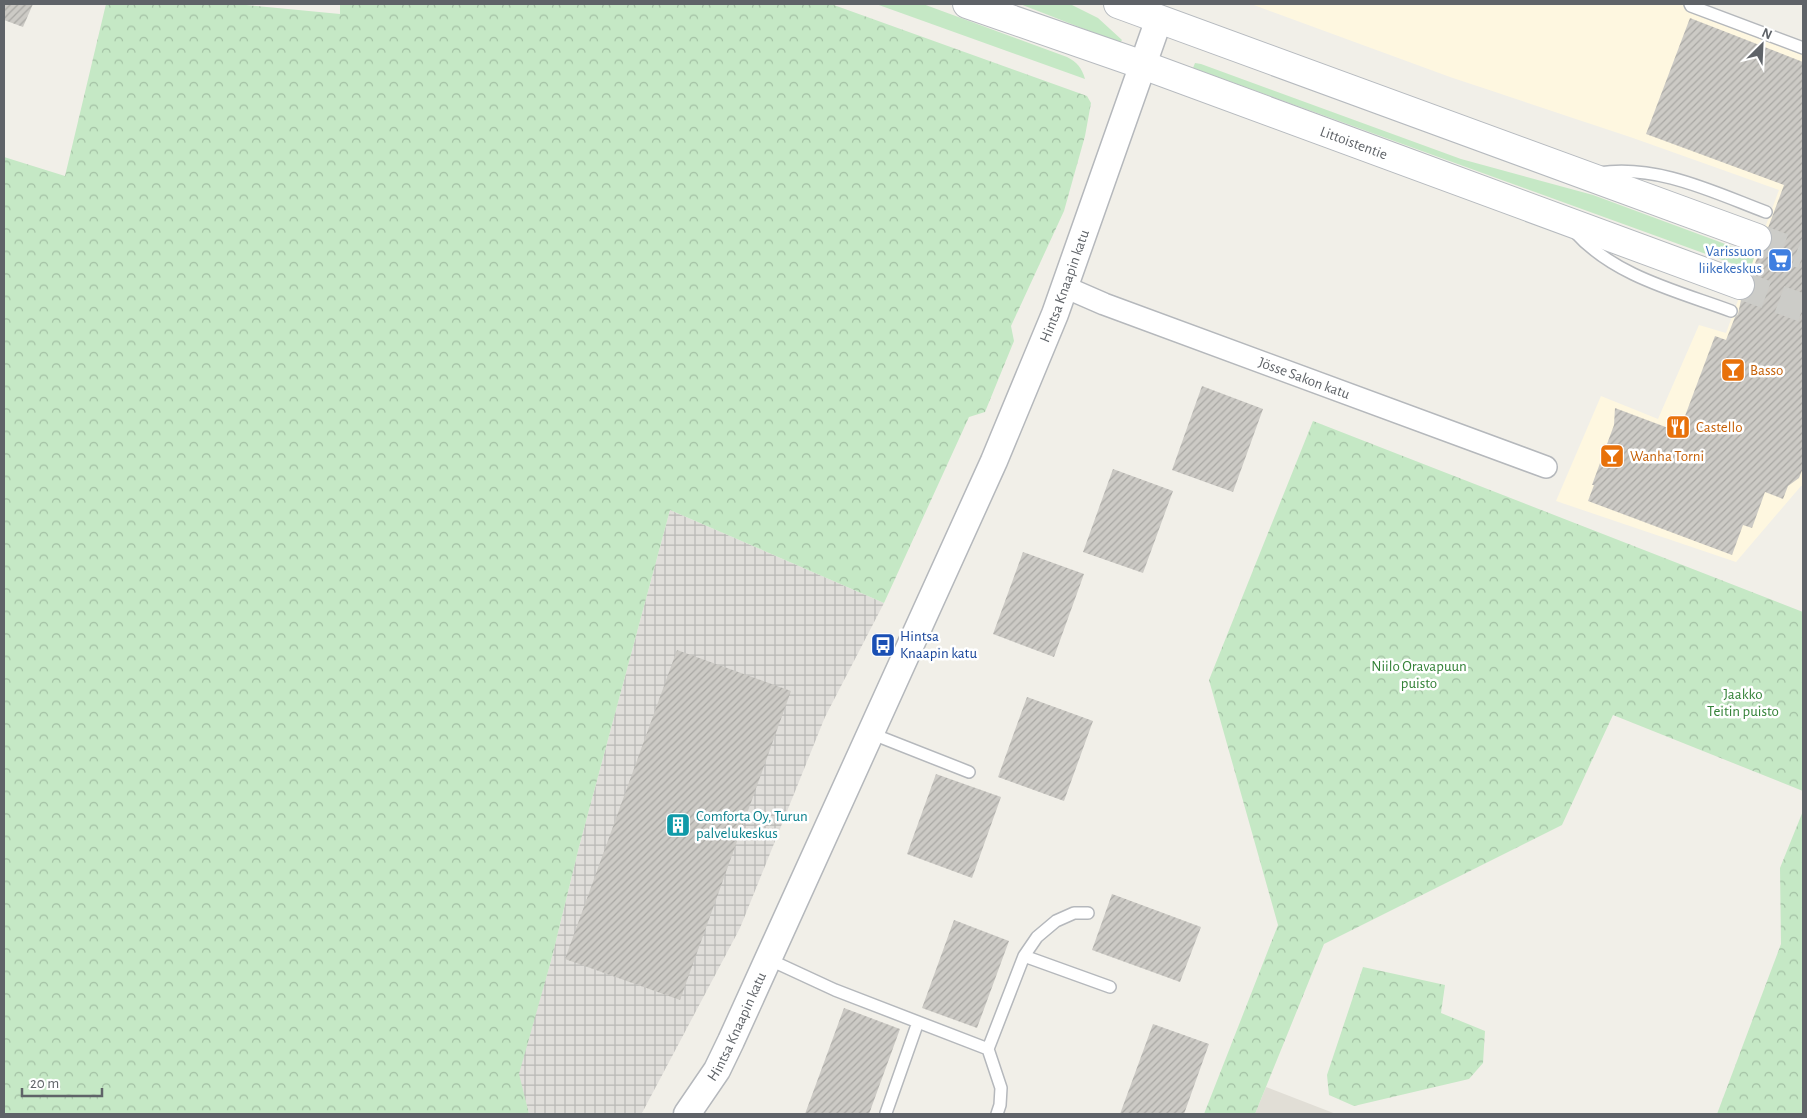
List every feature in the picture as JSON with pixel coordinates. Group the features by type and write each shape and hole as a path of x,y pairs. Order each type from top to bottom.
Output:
{"main road":[{"name":"Littoistentie","path":"967,4 1143,65 1740,285"},
{"path":"1118,4 1757,238"}],"street":[{"name":"Hintsa Knaapin katu","path":"694,1109 717,1070 996,456 1055,314 1159,19"},
{"name":"Jösse Sakon katu","path":"1065,287 1114,307 1546,466"}],"lane":[{"path":"1690,4 1691,6 1803,48"},
{"path":"1586,176 1616,171 1647,172 1679,180 1766,212"},
{"path":"1566,221 1583,241 1604,259 1645,279 1731,311"},
{"path":"870,733 969,772"},
{"path":"997,1114 1000,1105 1000,1088 988,1049 1024,956 1037,937 1056,921 1074,913 1088,913"},
{"path":"1024,956 1110,987"},
{"path":"768,959 835,990 988,1049"},
{"path":"886,1113 918,1022"}],"shaded area":[{"path":"1251,4 1702,4 1803,41 1803,486 1801,486 1736,562 1556,501 1601,396 1658,419 1699,325 1726,333 1779,190 1633,138 1450,77"},
{"path":"670,510 884,603 825,717 740,928 642,1113 529,1114 518,1074 551,961 579,847"},
{"path":"1266,1087 1336,1114 1255,1114"}],"green space":[{"path":"106,4 236,4 340,14 340,4 831,4 1087,96 1091,103 1085,136 1064,211 1011,326 1014,341 985,412 969,417 884,603 670,510 579,847 551,961 519,1074 529,1114 4,1114 4,157 65,176"},
{"path":"876,4 923,4 1067,57 1079,66 1085,79"},
{"path":"1020,4 1070,4 1098,18 1122,40 1120,43"},
{"path":"1195,63 1461,159 1593,195 1755,255 1750,270 1193,68"},
{"name":"Niilo Oravapuun puisto","path":"1313,421 1803,612 1803,791 1613,715 1562,825 1324,944 1255,1114 1204,1114 1278,925 1209,680"},
{"path":"1803,811 1803,1114 1717,1114 1781,944 1780,868"},
{"path":"1363,967 1445,985 1441,1013 1485,1031 1483,1063 1469,1079 1354,1106 1329,1095 1327,1075"}],"building":[{"path":"4,4 33,4 23,27 4,20"},
{"name":"Varissuon liikekeskus","path":"1690,18 1803,62 1803,468 1799,478 1788,486 1783,499 1765,492 1752,528 1743,525 1732,555 1588,501 1614,425 1615,408 1679,432 1715,336 1726,340 1738,314 1741,300 1750,297 1754,291 1755,282 1751,274 1759,253 1767,250 1771,244 1772,235 1768,228 1784,185 1646,134"},
{"path":"1202,386 1263,409 1233,492 1172,470"},
{"path":"1113,469 1173,491 1143,573 1083,552"},
{"path":"1023,552 1084,574 1054,657 993,634"},
{"name":"Comforta Oy, Turun palvelukeskus","path":"677,650 791,691 680,1000 565,959"},
{"path":"1027,697 1093,721 1064,801 998,777"},
{"path":"936,774 1001,797 972,878 907,854"},
{"path":"1112,894 1201,927 1180,982 1092,950"},
{"path":"954,920 1009,941 977,1028 922,1008"},
{"path":"844,1008 900,1029 869,1114 805,1114"},
{"path":"1153,1024 1209,1044 1184,1114 1120,1114"}],"tunnel":[{"path":"1757,238 1803,255"},
{"path":"1740,285 1803,308"}],"place":[{"name":"Varissuon liikekeskus","path":"1780,260"},
{"name":"Basso","path":"1733,370"},
{"name":"Castello","path":"1678,427"},
{"name":"Wanha Torni","path":"1612,456"},
{"name":"Hintsa Knaapin katu","path":"883,645"},
{"name":"Comforta Oy, Turun palvelukeskus","path":"678,825"}],"park label":[{"name":"Jaakko Teitin puisto","path":"1743,702"}]}
